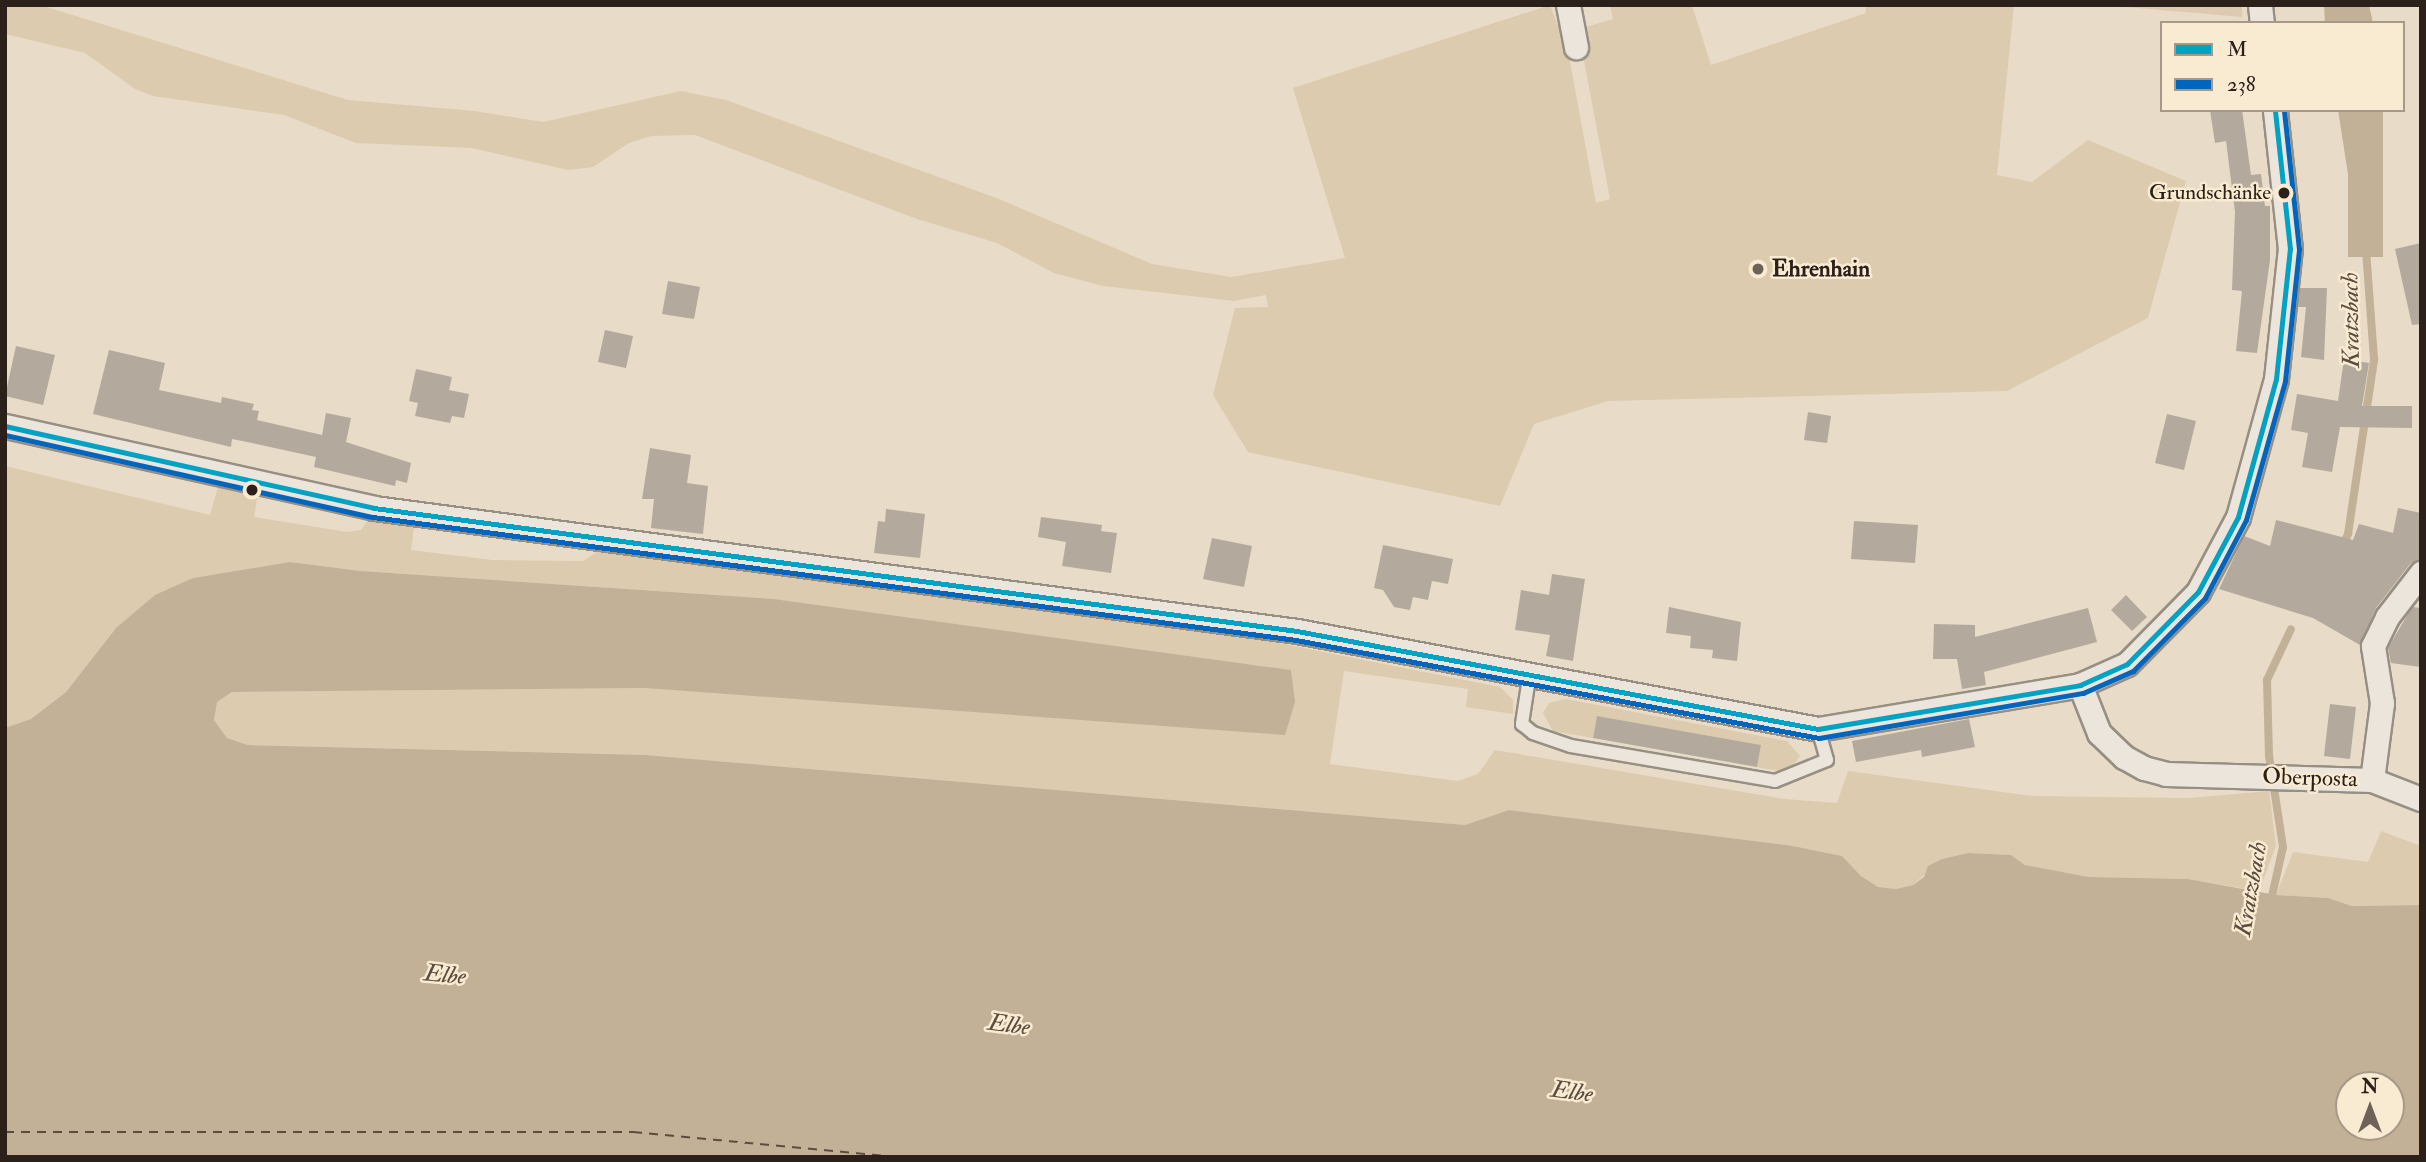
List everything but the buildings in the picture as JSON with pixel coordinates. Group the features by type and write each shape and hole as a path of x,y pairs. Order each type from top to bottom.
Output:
{"street":[{"path":"1568,5 1576,47"},
{"path":"5,426 374,508 1205,617 1818,729 2080,685 2127,664 2198,592 2238,517 2276,379 2290,249 2275,112"},
{"name":"Oberposta","path":"2372,780 2382,703 2372,662 2372,646 2387,617 2421,573"},
{"name":"Oberposta","path":"2080,685 2099,733 2124,757 2144,768 2166,774 2308,775 2372,780 2421,799"}],"lane":[{"path":"1530,678 1522,724 1533,733 1571,746 1775,781 1827,760 1818,729"}],"shaded area":[{"path":"5,5 40,5 348,100 475,111 543,122 681,91 726,100 999,199 1152,264 1231,277 1345,258 1293,88 1550,5 1568,51 1596,203 1610,199 1582,50 1589,46 1586,27 1613,19 1610,5 1692,5 1711,65 1866,13 1865,5 2014,5 1997,175 2032,182 2088,140 2186,181 2148,318 2007,391 1608,401 1534,424 1500,506 1248,452 1213,395 1235,308 1268,307 1266,295 1234,301 1103,286 1054,273 997,243 917,219 695,135 651,136 629,143 593,167 568,170 472,148 356,143 284,115 153,96 135,89 85,53 5,34"},
{"path":"2102,5 2242,5 2242,17"},
{"path":"5,466 210,515 219,484 258,493 254,517 347,532 361,530 372,515 415,521 411,550 492,560 583,561 600,550 1218,631 1500,687 1513,700 1513,714 1466,707 1468,689 1344,671 1330,764 1458,781 1478,774 1495,750 1784,799 1837,803 1848,771 2032,796 2190,798 2269,791 2276,846 2259,891 2188,879 2089,877 2025,865 2011,855 1968,853 1942,859 1913,885 1896,889 1878,887 1861,876 1842,856 1793,846 1509,810 1465,825 646,755 248,745 227,738 214,720 216,702 232,692 646,688 1290,670 774,599 361,571 290,562 193,578 116,628 66,692 31,719 5,728"},
{"path":"1566,699 1787,741 1800,756 1792,767 1778,771 1757,767 1761,745 1597,716 1593,738 1553,731 1543,713 1549,703"},
{"path":"2381,831 2421,846 2421,905 2352,906 2328,898 2276,895 2293,852 2368,862"}],"water":[{"path":"2324,5 2369,5 2373,21 2325,21"},
{"path":"2338,112 2383,112 2383,257 2348,257 2348,174"},
{"name":"Elbe","path":"290,562 361,571 774,599 1291,670 1295,702 1285,735 646,688 232,692 217,702 214,720 227,738 248,745 646,755 1465,825 1509,810 1793,846 1842,856 1861,876 1878,887 1896,889 1913,885 1924,877 1928,866 1942,859 1968,853 2011,855 2025,865 2089,877 2188,879 2276,895 2328,898 2352,906 2421,905 2421,1157 5,1157 5,728 31,719 66,692 116,628 155,595 193,578"}],"waterway":[{"name":"Kratzbach","path":"2341,548 2348,534 2374,359 2366,250"},
{"name":"Kratzbach","path":"2270,905 2283,847 2269,756 2267,680 2291,629"}],"ferry route":[{"path":"5,1132 633,1132 897,1157"}],"transit line":[{"name":"M","path":"5,426 374,508 1297,631 1818,729 2080,685 2127,664 2198,592 2238,517 2276,379 2290,249 2275,112"},
{"name":"238","path":"5,435 373,517 1296,640 1819,738 2083,693 2133,671 2205,598 2246,520 2285,381 2299,249 2284,112"}],"place":[{"name":"Grundschänke","path":"2284,193"},
{"name":"Ehrenhain","path":"1758,269"}]}
